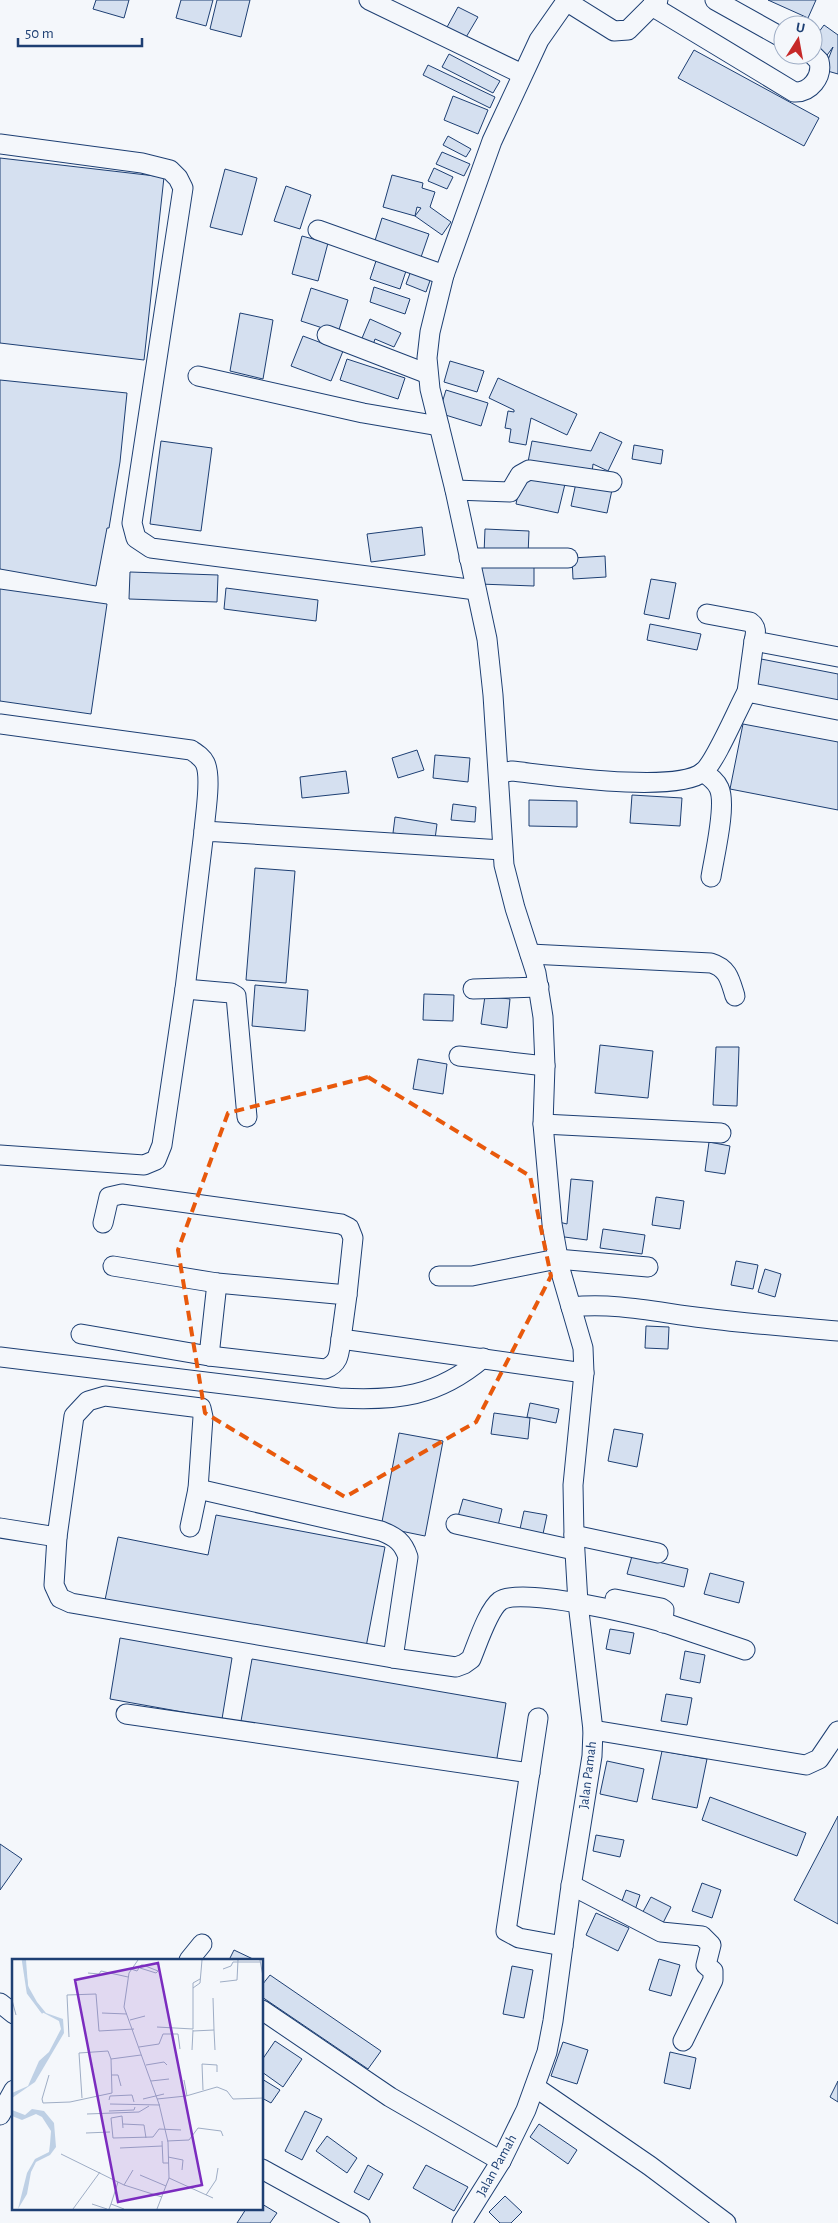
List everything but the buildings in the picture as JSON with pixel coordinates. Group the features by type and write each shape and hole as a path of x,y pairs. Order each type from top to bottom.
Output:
{"street":[{"path":"369,0 522,74"},
{"path":"715,0 773,32"},
{"path":"566,1 614,31 621,32 628,30 655,3 794,92 802,92 808,89 819,74 819,65"},
{"name":"Jalan Pamah","path":"462,2223 501,2161 535,2087 547,2052 592,1756 592,1730 577,1597 574,1543 576,1446 584,1373 583,1348 557,1259 548,1193 543,1124 545,1066 539,987 510,891 502,850 499,773 491,668 455,490 438,426 428,374 430,332 444,275 492,140 542,34 566,1"},
{"path":"0,144 142,163 170,170 178,178 183,188 132,522 136,538 151,548 476,590"},
{"path":"318,230 444,275"},
{"path":"327,335 428,374"},
{"path":"198,376 363,413 438,426"},
{"path":"455,490 510,492 520,475 529,470 612,482"},
{"path":"469,558 568,558"},
{"path":"499,773 512,771 645,783 688,779 703,772 711,762 746,692 756,630 750,622 707,614"},
{"path":"754,641 838,658"},
{"path":"746,692 838,710"},
{"path":"0,724 191,750 200,756 206,764 208,774 204,831 185,989 162,1145 156,1160 144,1165 0,1155"},
{"path":"703,772 714,780 722,795 721,814 711,877"},
{"path":"204,831 502,850"},
{"path":"530,954 711,963 721,966 728,973 735,996"},
{"path":"473,989 539,987"},
{"path":"185,989 232,993 236,996 247,1118"},
{"path":"459,1056 545,1066"},
{"path":"543,1124 721,1133"},
{"path":"81,1334 209,1356 325,1369 333,1366 339,1358 353,1238 349,1228 340,1224 122,1194 109,1197 103,1223"},
{"path":"439,1276 472,1276 557,1259 648,1267"},
{"path":"113,1266 217,1283 346,1295"},
{"path":"209,1356 217,1283"},
{"path":"571,1307 604,1304 706,1318 838,1331"},
{"path":"341,1339 584,1373"},
{"path":"0,1357 339,1398 372,1400 405,1397 440,1387 472,1368 482,1358"},
{"path":"190,1527 198,1489 203,1416 200,1408 105,1396 88,1401 74,1416 57,1537 54,1585 60,1598 72,1603 456,1667 471,1659 493,1610 500,1601 508,1598 577,1597 745,1650"},
{"path":"198,1489 381,1531 395,1537 404,1546 408,1557 394,1658"},
{"path":"456,1524 574,1543 658,1553"},
{"path":"0,1528 57,1537"},
{"path":"126,1714 530,1773"},
{"path":"538,1718 506,1931 519,1938 563,1946"},
{"path":"592,1730 806,1765 819,1759 838,1731"},
{"path":"571,1885 661,1932 702,1936 710,1942 706,1965 713,1971 713,1980 683,2041"},
{"path":"190,1959 202,1944"},
{"path":"0,2002 12,2012"},
{"path":"264,2011 390,2097 501,2161"},
{"path":"535,2087 650,2166 726,2223"},
{"path":"264,2170 360,2223"}],"highlighted area":[{"path":"368,1077 530,1176 551,1276 476,1422 345,1497 205,1413 178,1250 228,1113"}]}
